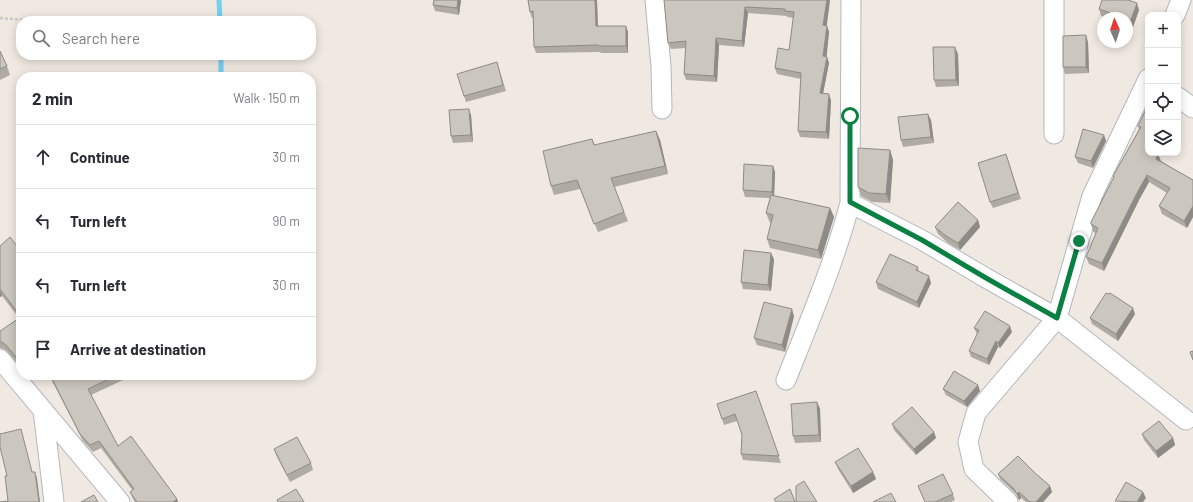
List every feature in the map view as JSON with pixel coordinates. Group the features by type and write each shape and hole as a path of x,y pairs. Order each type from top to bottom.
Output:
{"street":[{"path":"655,0 661,66 662,109"},
{"path":"786,380 839,241 850,202 851,0"},
{"path":"1054,0 1054,134"},
{"path":"1176,12 1181,0"},
{"path":"1008,502 974,470 968,442 976,413 1057,318 1092,196 1146,84"},
{"path":"1181,99 1193,108"},
{"path":"850,202 922,240 1057,318 1186,420"},
{"path":"0,359 16,378"},
{"path":"18,380 120,502"},
{"path":"43,410 54,502"}],"path":[{"path":"0,18 16,19"}],"building":[{"path":"434,0 458,0 457,8 433,5"},
{"path":"528,0 595,0 596,26 626,26 626,46 598,45 534,47 533,11 530,12"},
{"path":"664,0 827,0 823,25 827,26 823,56 827,57 820,93 829,94 826,132 798,131 801,73 775,68 778,48 789,50 794,12 785,11 785,9 745,7 742,41 716,38 714,76 684,74 686,41 668,43"},
{"path":"1102,0 1128,0 1137,3 1133,14 1133,12 1107,12 1099,9"},
{"path":"1086,35 1086,67 1063,67 1063,36"},
{"path":"933,47 955,47 956,80 934,80"},
{"path":"0,51 7,66 0,69"},
{"path":"497,62 503,85 464,96 457,74"},
{"path":"469,109 471,135 451,136 449,110"},
{"path":"1145,111 1145,156 1157,156 1156,159 1193,180 1193,206 1184,221 1159,206 1170,188 1147,175 1102,263 1086,257 1098,228 1091,224 1091,222 1114,177 1113,176 1141,127 1138,126"},
{"path":"928,114 931,137 901,140 898,117"},
{"path":"1083,129 1104,135 1091,161 1075,157"},
{"path":"656,131 665,166 611,178 624,212 594,224 577,180 551,186 543,151 592,139 594,145"},
{"path":"858,148 890,150 886,194 869,193 858,187"},
{"path":"1006,154 1018,193 990,202 978,163"},
{"path":"744,164 773,166 772,192 743,190"},
{"path":"771,195 830,208 818,250 767,239 773,215 766,213"},
{"path":"958,202 978,220 958,243 935,227"},
{"path":"10,237 16,245 16,310 0,289 0,246"},
{"path":"744,250 771,253 768,285 741,282"},
{"path":"890,254 918,267 916,270 929,276 917,302 876,282"},
{"path":"1106,293 1110,293 1133,308 1116,334 1090,318"},
{"path":"764,302 792,309 782,345 754,338"},
{"path":"985,311 1010,326 998,343 996,341 987,359 969,351 979,330 974,328"},
{"path":"16,320 16,357 6,345 0,342 0,331"},
{"path":"1193,351 1193,360 1190,352"},
{"path":"954,371 978,385 964,401 943,389"},
{"path":"53,380 107,380 88,389 118,446 131,436 177,499 173,502 137,502 130,492 134,489 99,441 90,445 80,434"},
{"path":"756,391 779,456 741,454 742,435 735,414 722,419 717,404"},
{"path":"817,402 819,435 793,436 791,404"},
{"path":"912,407 934,432 914,449 892,424"},
{"path":"1159,421 1173,438 1156,451 1142,434"},
{"path":"21,429 32,472 35,472 39,502 0,502 8,501 5,476 7,476 0,447 0,434"},
{"path":"297,437 311,463 287,475 274,449"},
{"path":"858,448 873,472 851,486 835,462"},
{"path":"1018,456 1050,486 1036,502 1030,502 1019,492 1017,494 1014,489 998,474"},
{"path":"943,474 953,494 935,502 925,502 918,486"},
{"path":"804,481 817,502 796,502 796,486"},
{"path":"1126,482 1143,492 1137,502 1115,501"},
{"path":"296,489 304,502 278,502 277,500"},
{"path":"790,489 795,502 776,502 774,499"},
{"path":"891,493 896,502 873,502"},
{"path":"94,495 98,502 81,502"}],"waterway":[{"path":"219,0 220,16"},
{"path":"221,60 221,72"}],"route":[{"path":"850,116 850,202 922,240 1057,318 1079,241"}]}
